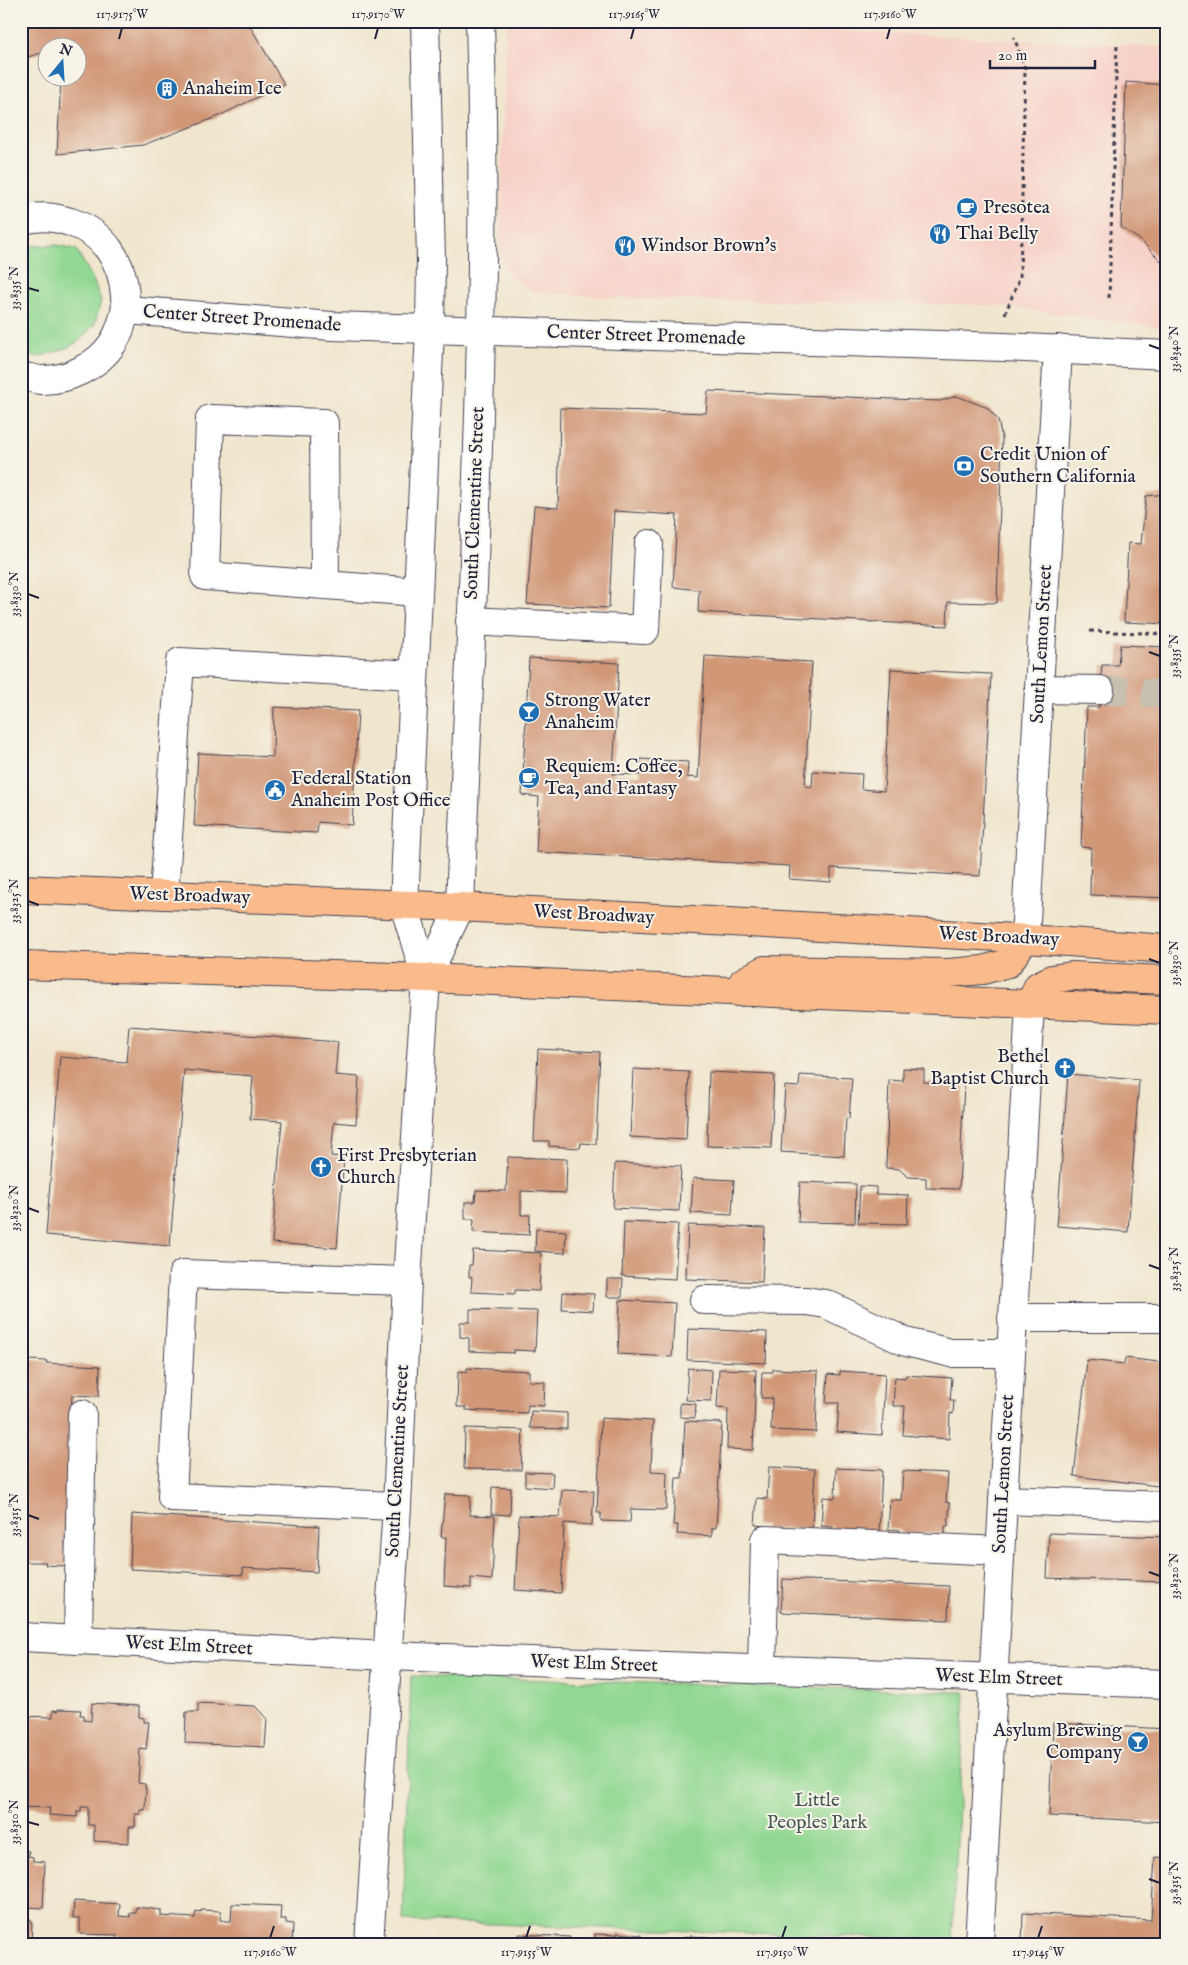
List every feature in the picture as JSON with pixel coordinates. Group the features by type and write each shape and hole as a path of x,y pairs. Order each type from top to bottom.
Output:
{"main road":[{"name":"West Broadway","path":"21,889 460,907 1024,939 1167,949"},
{"path":"739,992 743,982 764,970 948,973 983,970 1008,963 1024,939"},
{"path":"21,965 426,978 1167,1010"},
{"name":"West Broadway","path":"1030,1005 1038,986 1052,979 1071,976 1167,980"}],"street":[{"name":"South Clementine Street","path":"369,1944 397,1506 407,1281 426,978 404,905 430,329 431,259 425,21"},
{"name":"South Clementine Street","path":"426,978 460,907 482,331 480,21"},
{"name":"Center Street Promenade","path":"21,221 30,217 54,217 82,226 96,234 115,256 124,281 126,310 113,343 94,364 69,376 41,380 21,376"},
{"name":"Center Street Promenade","path":"126,310 332,326 1167,354"},
{"name":"South Lemon Street","path":"1024,939 1058,349"},
{"path":"325,585 324,423 210,419 205,576 418,592"},
{"path":"470,620 646,630 649,544"},
{"path":"164,895 180,662 414,675"},
{"path":"1039,689 1100,690"},
{"name":"South Lemon Street","path":"979,1944 1030,1005"},
{"path":"397,1506 172,1497 183,1274 407,1281"},
{"path":"704,1300 806,1301 826,1304 906,1342 951,1353 1011,1353"},
{"path":"1012,1318 1167,1318"},
{"path":"78,1640 82,1414"},
{"path":"1002,1500 1167,1506"},
{"path":"762,1670 766,1540 1000,1551"},
{"name":"West Elm Street","path":"21,1638 388,1656 1167,1684"}],"path":[{"path":"1005,314 1020,277 1025,70 1014,37"},
{"path":"1109,298 1117,43"},
{"path":"1090,630 1167,634"}],"shaded area":[{"path":"511,21 635,21 1167,47 1167,328 993,305 638,299 534,292 511,277 499,257 506,27"}],"green space":[{"path":"57,245 76,249 92,277 101,300 95,324 79,341 67,348 38,357 21,353 21,250 31,246"},
{"name":"Little Peoples Park","path":"411,1676 965,1692 952,1940 403,1921"}],"building":[{"name":"Anaheim Ice","path":"21,21 247,21 284,84 217,117 143,145 57,154 60,88 88,88 88,38 38,38 38,54 21,59"},
{"path":"1126,82 1167,85 1167,267 1140,240 1121,227"},
{"path":"708,391 940,401 957,396 988,408 998,420 1002,438 997,603 948,602 947,626 698,612 699,590 673,587 677,515 614,511 609,608 527,604 534,506 558,508 560,408 706,413"},
{"path":"1167,494 1167,624 1124,622 1128,543 1141,544 1146,496"},
{"path":"1120,645 1167,647 1167,898 1090,895 1091,848 1081,847 1087,707 1099,707 1102,665 1118,665"},
{"path":"705,656 812,662 805,786 812,787 813,771 862,774 861,789 884,791 891,669 991,674 980,876 831,868 831,882 789,879 790,866 536,852 539,797 522,795 529,658 619,663 613,774 640,775 641,759 688,762 687,777 698,778"},
{"name":"Federal Station Anaheim Post Office","path":"274,707 358,711 352,825 318,822 317,833 194,826 198,753 273,757"},
{"path":"129,1026 338,1042 335,1075 359,1077 356,1124 334,1122 331,1156 344,1157 337,1248 272,1243 282,1121 250,1119 253,1076 184,1070 170,1246 46,1235 60,1057 126,1062"},
{"path":"538,1049 600,1052 596,1144 581,1143 580,1148 549,1146 549,1141 534,1141"},
{"path":"903,1068 924,1069 924,1082 964,1084 959,1189 926,1188 926,1178 908,1177 899,1169 886,1168 889,1080 903,1081"},
{"path":"633,1069 689,1072 686,1140 630,1137"},
{"path":"709,1072 774,1075 771,1148 707,1146"},
{"path":"1068,1074 1139,1080 1128,1232 1057,1226"},
{"path":"800,1075 852,1078 849,1119 846,1118 844,1156 781,1152 785,1086 799,1087"},
{"path":"508,1157 567,1159 566,1193 521,1191 521,1215 530,1215 529,1235 473,1232 474,1219 465,1219 465,1202 475,1202 476,1190 506,1191"},
{"path":"615,1163 681,1166 679,1211 613,1208"},
{"path":"693,1178 734,1180 732,1215 691,1213"},
{"path":"800,1182 856,1184 855,1223 798,1222"},
{"path":"860,1186 876,1187 876,1194 908,1195 907,1224 858,1223"},
{"path":"624,1222 678,1224 675,1279 622,1276"},
{"path":"688,1225 765,1228 762,1282 686,1279"},
{"path":"536,1229 566,1231 565,1253 535,1251"},
{"path":"473,1250 541,1253 539,1291 515,1290 515,1294 471,1292 472,1277 469,1277 469,1265 472,1265"},
{"path":"607,1279 623,1279 622,1297 607,1297"},
{"path":"563,1292 594,1294 593,1311 562,1309"},
{"path":"620,1300 675,1303 672,1357 618,1354"},
{"path":"470,1309 537,1311 535,1351 514,1350 514,1353 469,1351 469,1338 460,1337 460,1322 470,1322"},
{"path":"688,1329 767,1332 766,1363 687,1360"},
{"path":"1125,1358 1167,1363 1167,1487 1074,1476 1087,1360 1124,1364"},
{"path":"28,1360 100,1366 99,1396 72,1395 65,1546 67,1546 66,1566 45,1565 46,1562 21,1562 21,1372 28,1372"},
{"path":"467,1368 529,1371 529,1381 545,1382 544,1406 528,1405 527,1413 466,1410 466,1407 457,1407 458,1371 467,1372"},
{"path":"688,1368 712,1370 711,1401 686,1400"},
{"path":"719,1369 756,1370 753,1450 727,1449 728,1409 717,1408"},
{"path":"773,1369 818,1371 816,1432 771,1430 772,1398 761,1398 762,1372 773,1372"},
{"path":"840,1371 885,1374 882,1435 837,1432 839,1403 826,1403 828,1374 840,1375"},
{"path":"906,1375 952,1378 950,1400 954,1400 953,1414 950,1413 949,1439 903,1435 905,1406 893,1406 895,1377 905,1378"},
{"path":"680,1403 696,1404 695,1418 680,1417"},
{"path":"531,1411 567,1413 567,1429 530,1428"},
{"path":"601,1418 653,1421 651,1471 667,1472 666,1510 631,1509 630,1522 601,1521 601,1513 597,1513"},
{"path":"685,1421 722,1423 716,1528 712,1528 712,1536 677,1534 678,1525 673,1525 676,1478 682,1478"},
{"path":"465,1428 523,1430 521,1470 464,1469"},
{"path":"769,1467 815,1469 812,1529 766,1529 766,1526 755,1525 757,1498 767,1499"},
{"path":"836,1468 882,1470 879,1533 833,1530 833,1527 821,1526 823,1497 835,1498"},
{"path":"903,1471 948,1473 946,1502 950,1503 948,1526 945,1526 945,1534 900,1533 900,1530 888,1529 890,1500 901,1500"},
{"path":"525,1472 553,1473 552,1488 525,1486"},
{"path":"492,1487 511,1488 510,1515 491,1514"},
{"path":"562,1490 594,1491 592,1525 564,1523 561,1593 515,1590 519,1515 560,1517"},
{"path":"445,1494 470,1495 470,1515 495,1516 492,1580 471,1578 471,1588 444,1586 446,1537 441,1537"},
{"path":"132,1514 319,1526 317,1572 243,1568 243,1575 130,1569"},
{"path":"1049,1533 1167,1537 1167,1582 1047,1578"},
{"path":"783,1579 949,1586 948,1620 781,1612"},
{"path":"92,1703 139,1706 139,1717 144,1718 144,1722 149,1722 146,1749 140,1748 138,1783 145,1784 145,1810 140,1810 140,1814 135,1814 135,1827 129,1827 129,1843 94,1841 94,1825 88,1825 88,1807 81,1807 81,1812 77,1812 77,1817 49,1815 50,1808 21,1807 21,1716 53,1717 53,1710 81,1710 80,1715 84,1715 84,1720 91,1721"},
{"path":"198,1703 255,1706 267,1719 265,1747 185,1743 186,1712 198,1712"},
{"path":"1053,1723 1167,1729 1167,1822 1049,1816"},
{"path":"21,1850 29,1851 28,1856 33,1857 33,1861 45,1862 43,1908 27,1907 26,1919 31,1919 32,1923 31,1944 21,1944"},
{"path":"1155,1857 1167,1858 1167,1944 1022,1944 1023,1913 1151,1920"},
{"path":"74,1901 120,1904 119,1916 130,1917 130,1913 136,1913 136,1907 161,1910 161,1916 195,1918 196,1911 221,1911 220,1920 227,1921 231,1921 232,1904 281,1906 280,1919 286,1919 286,1923 293,1924 292,1944 116,1944 117,1935 80,1934 80,1918 73,1918"},
{"path":"617,1933 641,1935 641,1939 684,1941 684,1937 689,1938 689,1936 708,1937 708,1939 729,1940 729,1944 594,1944 595,1934 617,1935"},
{"path":"519,1934 570,1937 570,1944 519,1944"},
{"path":"746,1940 772,1940 772,1944 746,1944"}],"tunnel":[{"path":"1100,690 1167,694"}],"place":[{"name":"Anaheim Ice","path":"167,89"},
{"name":"Presotea","path":"967,208"},
{"name":"Thai Belly","path":"940,234"},
{"name":"Windsor Brown's","path":"625,246"},
{"name":"Credit Union of Southern California","path":"964,466"},
{"name":"Strong Water Anaheim","path":"529,712"},
{"name":"Requiem: Coffee, Tea, and Fantasy","path":"529,778"},
{"name":"Federal Station Anaheim Post Office","path":"275,790"},
{"name":"Bethel Baptist Church","path":"1065,1068"},
{"name":"First Presbyterian Church","path":"321,1167"},
{"name":"Asylum Brewing Company","path":"1138,1742"}]}
